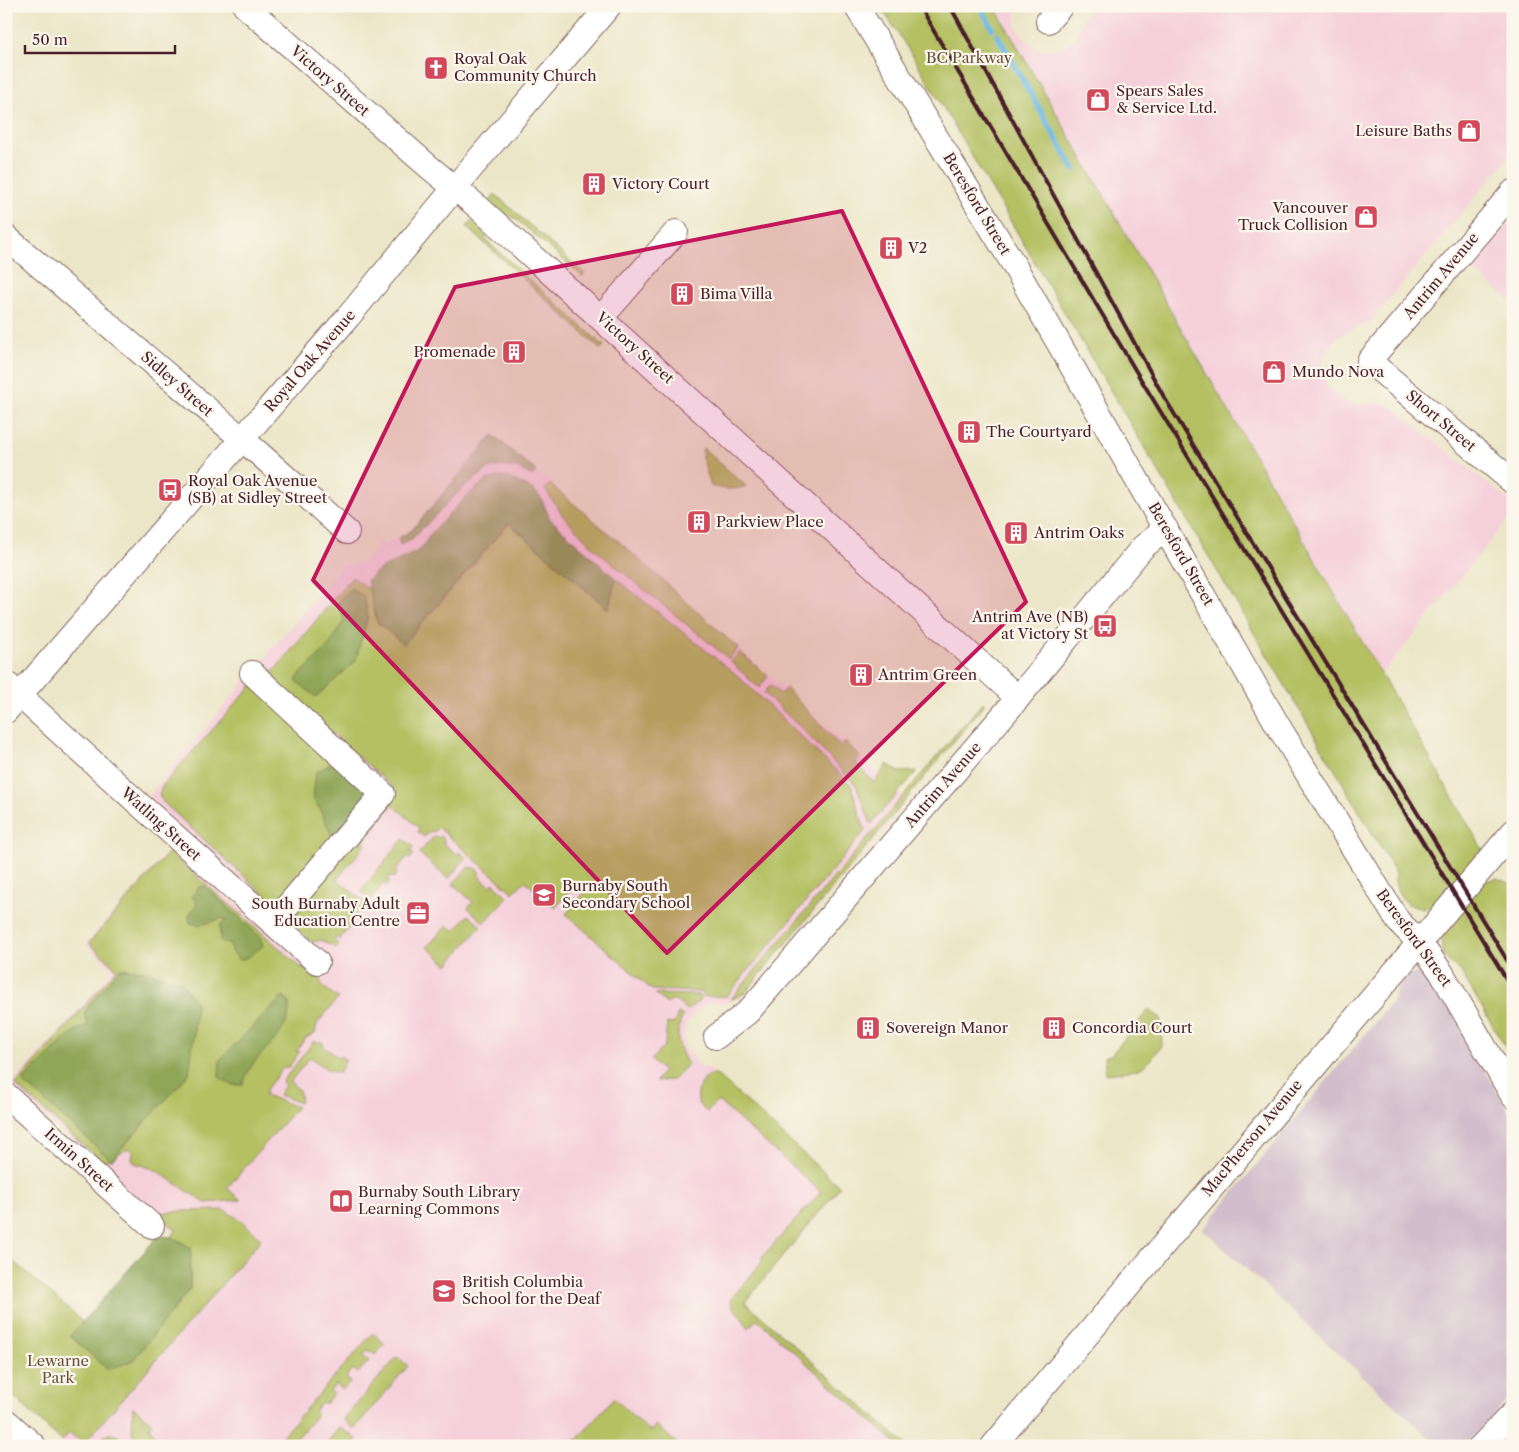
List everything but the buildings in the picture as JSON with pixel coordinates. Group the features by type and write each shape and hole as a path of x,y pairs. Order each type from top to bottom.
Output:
{"street":[{"name":"Victory Street","path":"245,6 455,188 601,318 1018,698"},
{"name":"Royal Oak Avenue","path":"11,697 242,440 348,318 609,6"},
{"name":"Beresford Street","path":"856,6 1011,260 1292,748 1398,921 1419,942 1442,972 1513,1096"},
{"name":"Antrim Avenue","path":"1369,361 1513,192"},
{"path":"601,318 676,232"},
{"name":"Sidley Street","path":"6,237 347,532"},
{"name":"Short Street","path":"1369,361 1513,482"},
{"name":"Antrim Avenue","path":"716,1037 748,1012 1018,698 1143,547 1166,529"},
{"path":"252,673 384,794 273,923"},
{"name":"Watling Street","path":"11,697 317,962"},
{"name":"MacPherson Avenue","path":"993,1446 1419,942 1510,845"},
{"name":"Irmin Street","path":"6,1095 152,1226"},
{"path":"1481,1446 1513,1413"},
{"path":"6,1421 34,1446"}],"highlighted area":[{"path":"842,211 1026,602 667,953 313,580 455,287"}],"shaded area":[{"path":"994,6 1016,6 1015,23 1020,32 1034,47 1044,50 1064,46 1072,41 1084,16 1092,6 1513,6 1513,152 1369,323 1339,336 1334,341 1325,355 1321,366 1326,385 1338,397 1348,403 1357,405 1379,403 1392,407 1513,504 1513,513 1382,674"},
{"path":"1513,218 1513,303 1471,268"},
{"name":"Burnaby South Secondary School","path":"493,435 624,546 907,800 746,993 736,1000 723,1003 713,1002 699,1008 687,1022 683,1037 686,1048 693,1059 702,1067 710,1069 841,1187 746,1302 908,1446 666,1446 614,1399 572,1446 64,1446 62,1441 93,1332 178,1234 10,1086 114,970 86,944 172,847 313,972 328,955 147,798 342,566 356,565 365,561 374,553 380,541 384,545 411,531"},
{"path":"1416,973 1429,976 1436,984 1513,1120 1513,1394 1464,1446 1438,1445 1203,1229 1392,1002 1398,986 1405,976"}],"green space":[{"name":"BC Parkway","path":"880,6 994,6 1483,850 1434,906 1427,908 1416,907 1410,905 1402,898 1395,884 1394,870 914,58"},
{"path":"495,194 585,274 582,276 516,219 495,208 489,202"},
{"path":"472,220 481,228 490,244 604,346 600,349 467,227"},
{"path":"493,435 536,471 532,476 517,468 501,466 488,469 463,488 411,540 400,545 398,538 411,531"},
{"path":"703,448 746,486 729,489 711,486 702,457"},
{"path":"497,477 508,477 534,490 541,498 550,519 616,579 608,609 509,523 403,644 377,622 367,580 380,569 420,550 432,532 466,497 487,480"},
{"path":"550,484 624,546 738,648 729,659 598,552 563,516 545,489"},
{"path":"509,523 608,609 616,579 738,676 851,785 865,831 727,996 705,997 701,992 652,990 566,914 586,891 577,883 555,908 525,881 513,893 438,827 434,832 431,831 424,837 418,832 419,828 393,805 363,842 366,844 337,879 368,905 346,926 349,928 339,940 336,937 334,940 339,945 336,948 321,940 312,942 294,926 291,918 299,907 397,791 269,677 352,577 370,590 377,622 404,644"},
{"path":"351,588 364,597 368,616 355,662 316,697 295,680 330,644 344,620 337,603"},
{"path":"740,652 768,676 759,688 731,662"},
{"path":"252,685 373,789 278,902 271,901 164,803 159,795 163,785"},
{"path":"770,685 780,694 786,688 841,747 845,742 860,756 855,762 874,783 887,764 899,772 917,771 871,824 856,785 764,693"},
{"path":"983,702 984,704 980,710 745,993 730,1000"},
{"path":"337,761 368,796 332,836 320,809 313,799 316,772"},
{"path":"435,835 438,838 440,836 445,841 443,843 457,855 459,852 466,858 448,879 419,853"},
{"path":"403,839 414,847 410,852 414,854 410,859 407,857 396,870 397,874 393,878 390,876 387,878 390,882 387,885 383,884 371,899 361,891"},
{"path":"169,852 301,967 320,978 322,986 338,998 317,1024 315,1033 306,1038 296,1051 300,1051 289,1067 284,1067 267,1088 265,1095 297,1107 227,1188 241,1200 205,1203 156,1170 135,1163 132,1159 133,1153 130,1148 113,1159 101,1161 15,1085 117,969 89,943"},
{"path":"469,866 472,869 474,867 480,872 478,875 490,886 494,883 508,897 484,923 468,908 473,902 453,884"},
{"path":"1497,878 1513,885 1513,1060 1460,970 1446,959 1442,949 1443,931 1486,881"},
{"path":"205,886 260,937 263,946 248,957 239,960 232,951 230,944 220,941 220,925 226,921 223,918 201,925 190,923 189,915 197,904 192,896 199,887"},
{"path":"468,915 481,926 448,965 427,947 447,925 454,931"},
{"path":"121,968 149,972 182,982 196,1005 189,1074 111,1160 22,1081 74,1031 88,1025 84,1014 90,1004"},
{"path":"655,994 699,995 702,999 687,1010 673,999 667,1004"},
{"path":"283,996 289,1001 289,1012 282,1031 255,1061 242,1085 232,1085 219,1077 220,1060"},
{"path":"1149,1009 1161,1019 1162,1046 1145,1066 1136,1070 1106,1074 1104,1057 1111,1055"},
{"path":"678,1013 683,1016 680,1022 678,1040 688,1064 673,1080 656,1081 663,1071 651,1060 665,1045 667,1023 674,1024"},
{"path":"314,1041 318,1043 320,1041 324,1044 323,1046 339,1058 340,1056 346,1060 339,1073 329,1071 310,1057 290,1082 299,1090 301,1102 279,1095 285,1085 282,1082"},
{"path":"710,1075 717,1075 840,1187 745,1302 907,1446 899,1446 757,1319 749,1328 733,1307 730,1300 762,1262 762,1257 821,1192 718,1101 707,1112 699,1105 699,1088"},
{"name":"Lewarne Park","path":"224,1210 242,1221 260,1238 260,1241 84,1443 69,1433 62,1441 6,1390 6,1255 71,1311 126,1363 133,1360 190,1289 191,1248 172,1237 176,1230 158,1213"},
{"path":"158,1236 172,1237 191,1248 190,1289 133,1360 108,1370 70,1336"},
{"path":"373,1333 385,1344 375,1355 368,1350 363,1356 369,1361 358,1373 353,1369 346,1378 351,1382 343,1390 336,1384 330,1391 333,1394 325,1404 322,1402 314,1411 317,1415 290,1446 273,1446"},
{"path":"397,1357 408,1366 354,1429 343,1419"},
{"path":"614,1398 650,1432 656,1425 680,1446 571,1446"},
{"path":"133,1407 152,1423 149,1427 163,1446 136,1446 132,1430"},
{"path":"339,1427 357,1439 352,1446 325,1446"},
{"path":"108,1434 119,1437 127,1446 95,1446"}],"waterway":[{"path":"980,6 992,28"},
{"path":"997,35 1074,169"}],"railway":[{"path":"919,6 1137,373 1513,990"},
{"path":"950,6 1164,397 1513,970"}],"place":[{"name":"Royal Oak Community Church","path":"436,68"},
{"name":"Spears Sales & Service Ltd.","path":"1098,100"},
{"name":"Leisure Baths","path":"1469,131"},
{"name":"Victory Court","path":"594,184"},
{"name":"Vancouver Truck Collision","path":"1366,217"},
{"name":"V2","path":"891,248"},
{"name":"Bima Villa","path":"682,294"},
{"name":"Promenade","path":"514,352"},
{"name":"Mundo Nova","path":"1274,372"},
{"name":"The Courtyard","path":"969,432"},
{"name":"Royal Oak Avenue (SB) at Sidley Street","path":"170,490"},
{"name":"Parkview Place","path":"699,522"},
{"name":"Antrim Oaks","path":"1016,533"},
{"name":"Antrim Ave (NB) at Victory St","path":"1105,626"},
{"name":"Antrim Green","path":"861,675"},
{"name":"Burnaby South Secondary School","path":"544,895"},
{"name":"South Burnaby Adult Education Centre","path":"418,913"},
{"name":"Sovereign Manor","path":"868,1028"},
{"name":"Concordia Court","path":"1054,1028"},
{"name":"Burnaby South Library Learning Commons","path":"341,1201"},
{"name":"British Columbia School for the Deaf","path":"444,1291"}]}
